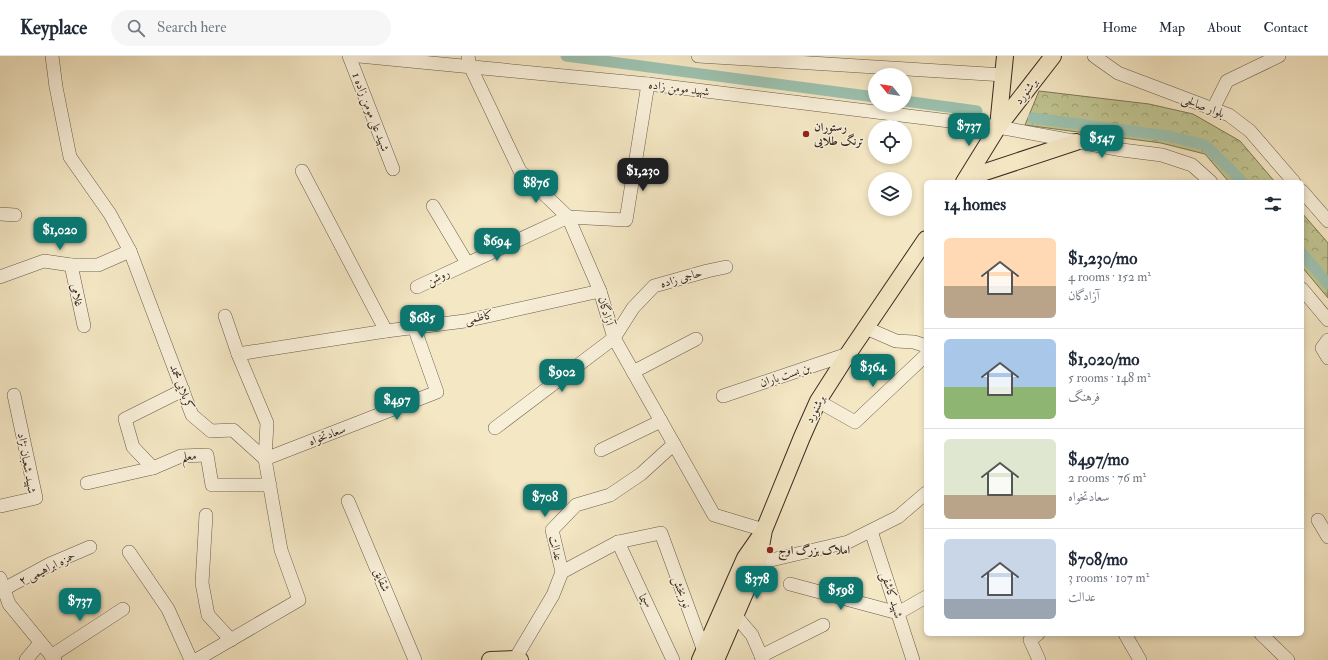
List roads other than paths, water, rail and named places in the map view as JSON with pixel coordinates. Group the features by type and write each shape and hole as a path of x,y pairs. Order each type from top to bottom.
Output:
{"main road":[{"name":"برشنورد","path":"998,127 1005,56"},
{"name":"برشنورد","path":"966,180 998,127 1053,56"},
{"path":"966,180 1076,142"},
{"name":"برشنورد","path":"764,530 818,401 924,242"},
{"path":"707,657 735,615 758,564 764,530"},
{"path":"707,657 745,558 764,530"},
{"path":"490,660 517,660"}],"street":[{"name":"کربلایی محمد","path":"52,56 56,87 70,157 110,214 130,251 192,415 211,431 233,430 265,459"},
{"name":"شهید علی مومن زاده 1","path":"349,56 393,169"},
{"name":"شهید مومن زاده","path":"359,56 469,61 998,127"},
{"path":"699,56 828,60 1004,75"},
{"name":"بلوار صالحی","path":"1094,56 1118,73 1229,114 1250,132 1292,180"},
{"path":"1213,109 1227,81 1279,56"},
{"name":"آزادگان","path":"469,61 520,171 568,217 600,291 614,338 714,515 764,530"},
{"path":"568,217 626,220 648,84"},
{"path":"998,127 1122,150 1162,155 1192,165 1209,180"},
{"path":"302,171 386,330"},
{"path":"1304,196 1328,221"},
{"path":"433,206 467,263"},
{"path":"0,214 15,215"},
{"name":"روشن","path":"417,287 568,217"},
{"path":"0,277 44,261 71,265 98,265 130,251"},
{"name":"غلامی","path":"71,265 84,326"},
{"name":"حاجی زاده","path":"614,338 633,308 654,286 726,267"},
{"name":"کاظمی","path":"238,354 386,330 465,321 600,291"},
{"path":"1304,295 1328,320"},
{"path":"196,660 299,600 281,550 265,459 267,423 238,354 225,316"},
{"name":"سعادتخواه","path":"265,459 437,392 414,327"},
{"path":"866,328 896,341 914,342 924,345"},
{"path":"495,428 614,338"},
{"path":"633,372 696,339"},
{"path":"1328,340 1322,348 1328,358"},
{"name":"بن بست باران","path":"723,396 848,354"},
{"path":"818,401 855,422 924,357"},
{"path":"153,468 133,447 125,419 183,390"},
{"name":"شهید شعبان نژاد","path":"0,506 36,498 14,395"},
{"path":"601,450 661,421"},
{"name":"عدالت","path":"517,660 553,595 562,572 552,530 576,505 610,495 641,474 674,444"},
{"name":"معلم","path":"87,483 153,468 181,456 208,455 212,485 270,485"},
{"path":"758,564 848,542 898,517 924,495"},
{"name":"شقایق","path":"348,501 415,660"},
{"path":"206,515 202,583 208,615 230,640"},
{"path":"1318,520 1328,537"},
{"name":"شهید کاشفی","path":"871,531 913,660"},
{"name":"نوربخش","path":"618,542 660,533 707,657"},
{"path":"562,572 618,542"},
{"name":"سیما","path":"618,542 673,660"},
{"name":"حمزه ابراهیمی ۲","path":"2,584 90,547"},
{"path":"129,552 168,609 191,660"},
{"path":"2,584 9,604 53,658 123,609"},
{"path":"790,584 898,613 924,598"},
{"path":"735,615 752,635 762,658 823,625"},
{"path":"1035,636 1030,640 1039,660"},
{"path":"1126,636 1140,660"},
{"path":"1263,636 1288,660"},
{"path":"26,660 40,643"}],"waterway":[{"path":"566,56 868,96"},
{"path":"912,102 977,111"},
{"path":"1033,118 1169,136 1205,145 1240,180"},
{"path":"1304,255 1328,284"}],"place":[{"name":"رستوران ترنگ طلایی","path":"806,134"},
{"name":"املاک بزرگ اوج","path":"770,550"}]}
